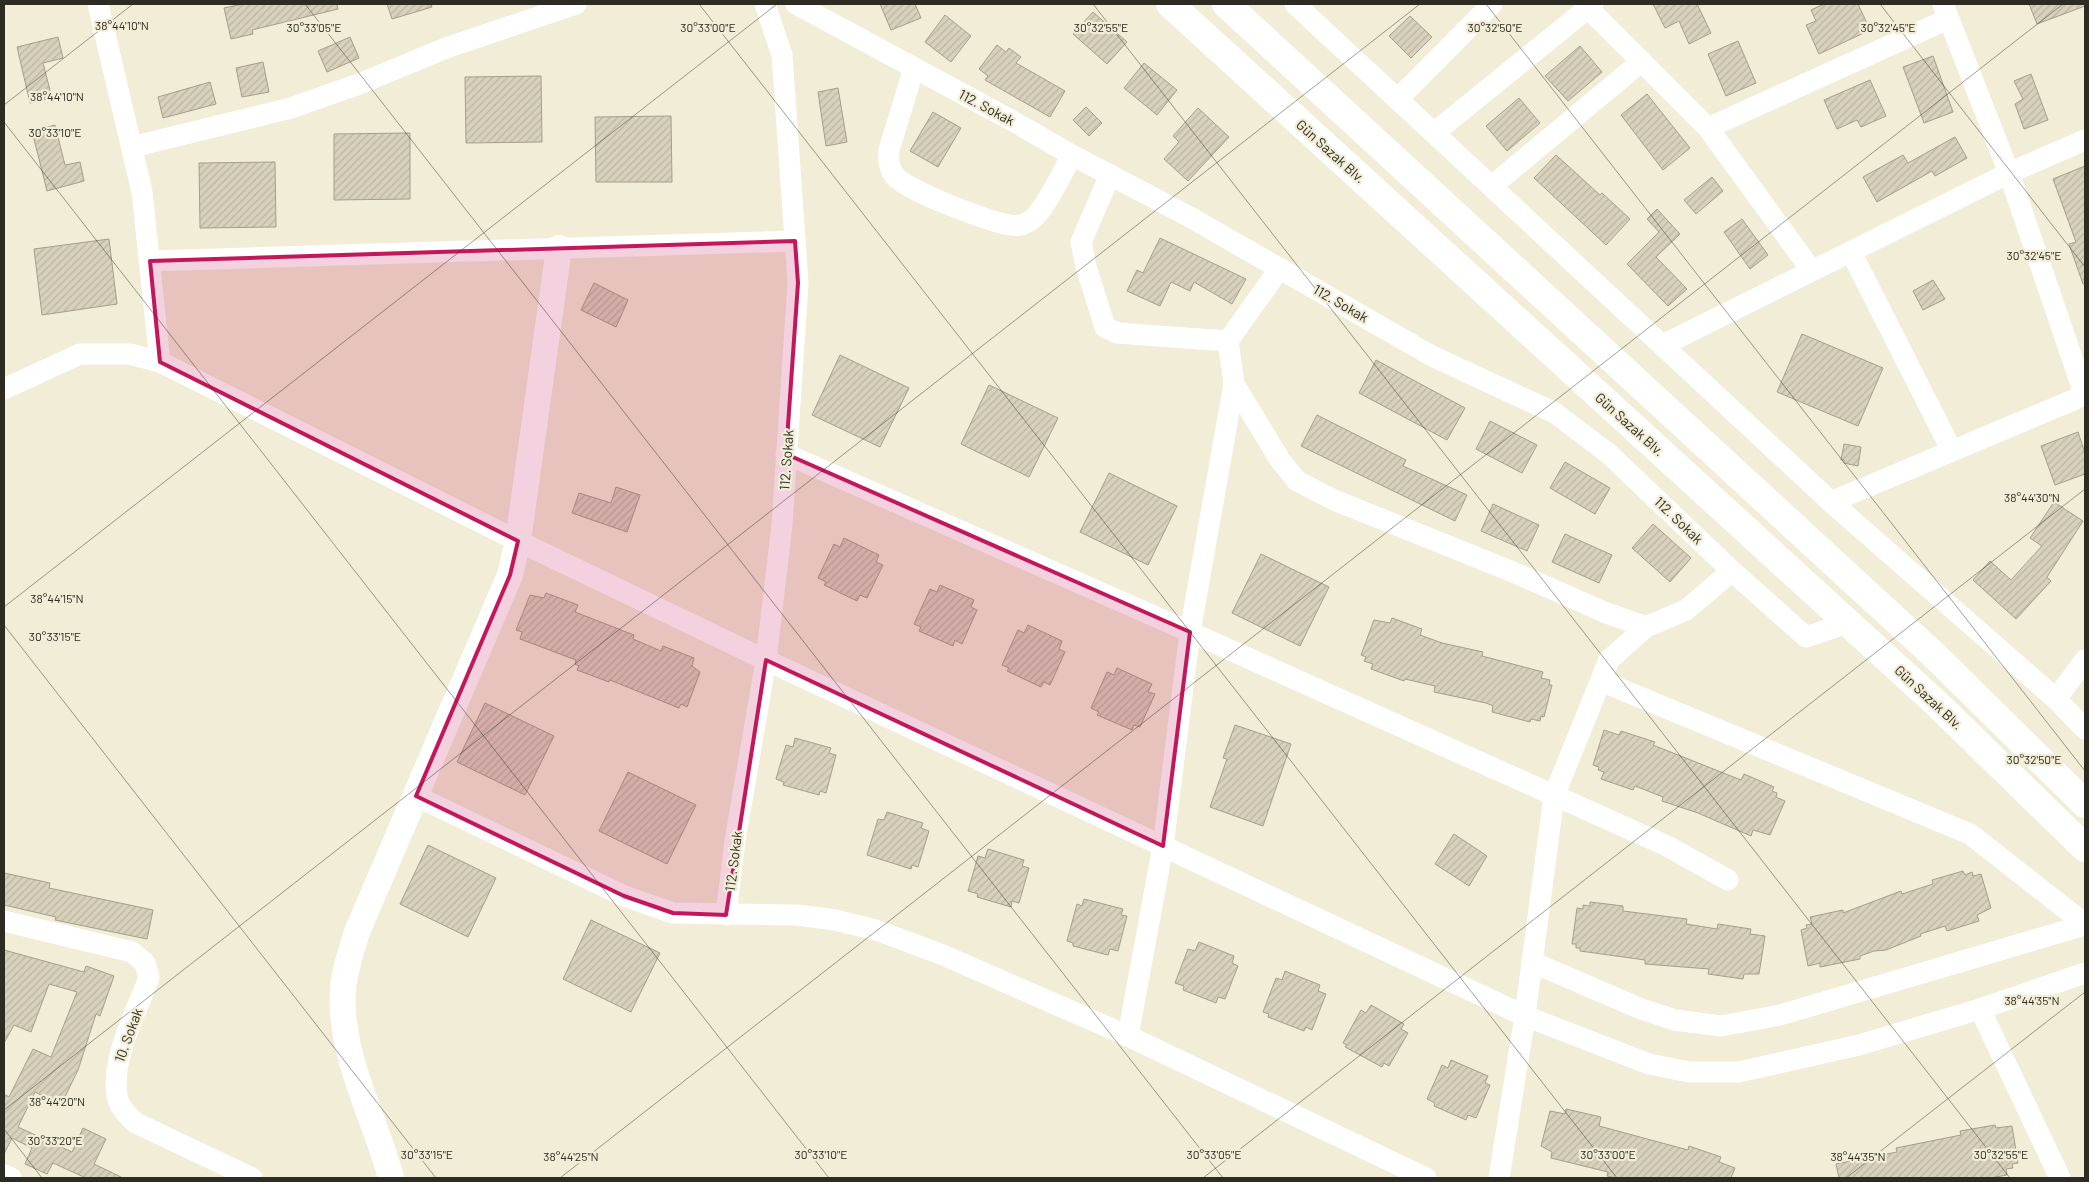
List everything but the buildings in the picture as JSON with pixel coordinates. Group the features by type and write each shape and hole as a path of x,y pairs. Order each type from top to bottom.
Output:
{"main road":[{"name":"Gün Sazak Blv.","path":"1170,4 1937,704 2085,848"},
{"path":"1226,4 1935,656 2085,804"}],"street":[{"path":"98,4 142,192 160,362"},
{"path":"132,147 299,106 446,48 576,4"},
{"name":"112. Sokak","path":"726,915 735,841 766,660 782,525 798,283 782,54 766,4"},
{"name":"112. Sokak","path":"796,4 1280,268 1432,356 1555,413 1609,454 1732,571 1806,637 1848,623"},
{"path":"1295,4 1831,502 2056,700 2085,729"},
{"path":"1398,99 1492,4"},
{"path":"1434,133 1588,5 1708,128 1812,271"},
{"path":"1708,128 1945,11 2009,173 2085,395 1831,502"},
{"path":"1492,186 1642,61"},
{"path":"914,68 889,150 888,161 891,170 897,178 908,185 972,214 1011,225 1021,224 1036,217 1072,155"},
{"path":"1663,345 2009,173 2085,140"},
{"path":"1110,175 1081,242 1086,267 1105,327 1117,333 1228,341"},
{"path":"150,261 795,241"},
{"path":"391,1178 349,1049 344,1020 343,992 346,967 357,932 510,575 518,541 560,248"},
{"path":"1850,252 1952,451"},
{"path":"1128,1036 1163,846 1190,632 1234,384 1228,341 1280,268"},
{"path":"4,389 80,354 130,354 160,362 518,541 766,660 1525,1016 1649,1064 1689,1072 1739,1072 1859,1045 2085,973"},
{"path":"1234,384 1280,460 1297,480 1334,500 1513,572 1604,612 1646,627"},
{"path":"786,454 1190,632 1667,846 1728,880"},
{"path":"1499,1178 1525,1016 1554,796 1610,660 1646,627 1686,610 1732,571"},
{"path":"2056,700 2085,660"},
{"path":"1601,681 1970,834 2085,925"},
{"path":"416,796 624,896 673,913 797,915 835,920 876,930 943,955 1128,1036 1426,1178"},
{"name":"10. Sokak","path":"4,922 132,952 145,963 149,978 116,1067 117,1097 124,1111 136,1123 252,1178"},
{"path":"1532,962 1641,1009 1675,1020 1721,1026 1780,1015 2085,925"},
{"path":"1980,1008 2060,1178"},
{"path":"4,1175 11,1178"}],"highlighted area":[{"path":"795,241 798,283 786,454 1190,632 1163,846 766,660 726,915 673,913 624,896 416,796 510,575 518,541 160,362 150,261"}]}
